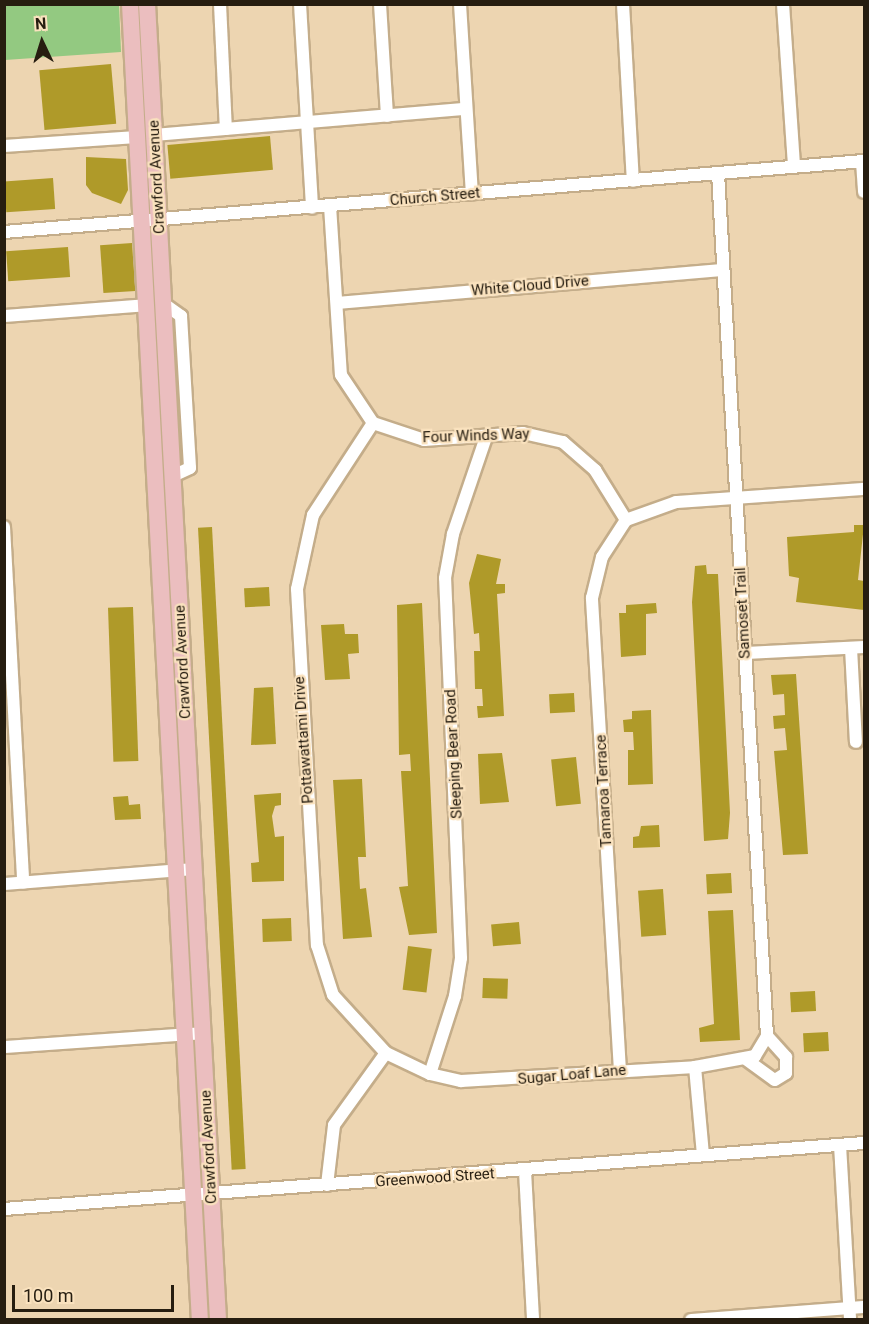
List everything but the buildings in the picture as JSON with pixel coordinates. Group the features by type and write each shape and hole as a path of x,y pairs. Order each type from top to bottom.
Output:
{"main road":[{"name":"Crawford Avenue","path":"130,4 176,871 211,1193 218,1320"},
{"name":"Crawford Avenue","path":"147,4 194,870 194,1194 200,1320"}],"street":[{"path":"220,4 226,129"},
{"path":"300,4 312,208"},
{"path":"380,4 387,116"},
{"path":"460,4 472,194"},
{"path":"623,4 633,181"},
{"path":"783,4 794,167"},
{"path":"154,135 466,109"},
{"path":"4,146 137,137"},
{"path":"863,162 864,192"},
{"name":"Church Street","path":"4,232 863,162"},
{"name":"Samoset Trail","path":"718,174 767,1036 762,1051"},
{"path":"330,206 341,375 373,423"},
{"name":"White Cloud Drive","path":"337,303 722,270"},
{"path":"4,316 146,305"},
{"name":"Four Winds Way","path":"373,423 424,440 523,433 563,442 595,470 626,520"},
{"name":"Pottawattami Drive","path":"373,423 313,515 297,599 317,945 333,995 386,1053"},
{"name":"Sleeping Bear Road","path":"430,1074 461,958 445,578 453,534 486,437"},
{"path":"626,520 676,502 864,489"},
{"name":"Tamaroa Terrace","path":"620,1071 592,598 602,557 626,520"},
{"path":"4,527 23,882"},
{"path":"159,548 177,547"},
{"path":"746,654 864,647"},
{"path":"851,648 856,742"},
{"path":"4,884 194,870"},
{"path":"4,1047 194,1034"},
{"path":"747,1060 775,1080 786,1073 786,1057 767,1036"},
{"name":"Sugar Loaf Lane","path":"386,1053 430,1074 476,1082 695,1067 747,1060 762,1051"},
{"path":"327,1185 334,1125 386,1053"},
{"path":"695,1067 703,1155"},
{"name":"Greenwood Street","path":"4,1209 525,1171 864,1143"},
{"path":"840,1145 850,1314"},
{"path":"525,1171 532,1320"},
{"path":"691,1320 850,1314 864,1307"}],"green space":[{"path":"5,4 119,5 121,52 5,60"}]}
